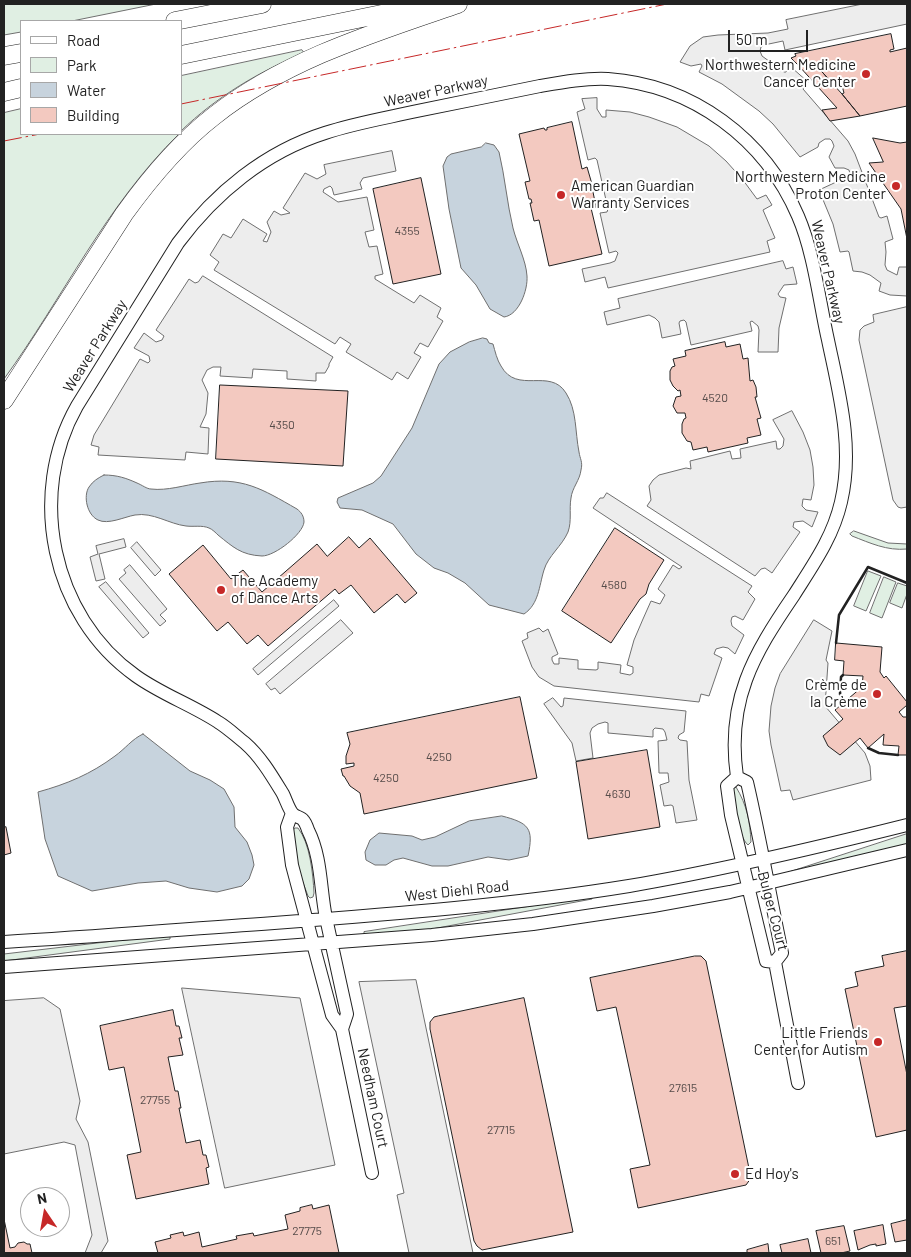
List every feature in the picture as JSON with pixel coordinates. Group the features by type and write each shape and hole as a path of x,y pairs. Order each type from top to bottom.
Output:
{"highway":[{"path":"180,20 262,4"},
{"path":"182,55 431,4"},
{"path":"4,400 124,214 143,188 190,136 213,116 244,94 286,70 384,29 458,4"},
{"path":"4,56 20,53"},
{"path":"4,92 20,88"}],"street":[{"name":"Weaver Parkway","path":"327,919 322,874 311,835 304,820 292,814 276,782 247,745 219,722 136,676 109,652 91,630 72,601 58,564 50,519 50,498 58,450 69,420 178,243 190,227 227,189 264,162 303,141 353,125 567,81 607,79 652,87 692,102 725,122 756,149 786,190 798,216 809,249 843,417 847,453 846,475 840,505 826,544 765,639 751,665 740,699 735,730 734,759 737,776 747,782 759,832 763,860"},
{"path":"737,776 727,786 728,800 744,864"},
{"path":"292,814 287,827 292,865 302,898 306,920"},
{"name":"West Diehl Road","path":"4,942 430,911 570,894 629,886 744,864 907,825"},
{"path":"4,967 432,935 533,924 653,906 749,888 907,850"},
{"name":"Bulger Court","path":"763,860 782,953 775,962 798,1083"},
{"name":"Bulger Court","path":"744,864 766,960 775,962"},
{"name":"Needham Court","path":"327,919 347,1014 342,1029"},
{"name":"Needham Court","path":"306,920 332,1016 342,1029 372,1173"}],"green space":[{"path":"4,4 156,4 77,20 20,20 20,32 4,35"},
{"path":"302,50 304,53 271,68 239,86 209,107 182,130 182,76"},
{"path":"20,109 20,135 178,135 129,191 107,221 4,379 4,113"},
{"path":"854,531 888,543 907,544 907,549 892,549 872,544 852,536 850,534"},
{"path":"868,571 881,576 866,611 854,606"},
{"path":"884,577 896,582 882,618 870,613"},
{"path":"898,583 907,586 907,594 902,608 890,603"},
{"path":"734,787 736,787 743,800 747,814 751,842 748,845 742,835 738,820 733,792"},
{"path":"295,828 298,828 302,834 310,859 314,893 313,897 310,898 299,872 293,831"},
{"path":"907,834 907,845 789,872"},
{"path":"592,897 592,899 432,929 364,935 364,932"},
{"path":"170,936 170,939 4,961 4,954"}],"shaded area":[{"path":"863,4 907,4 907,24 785,50 783,41 764,45 760,51 762,56 784,72 791,67 808,82 803,89 848,141 855,154 879,217 887,216 893,239 885,242 885,265 887,270 897,275 899,267 907,267 907,296 890,295 879,291 881,283 870,275 853,271 849,252 840,252 833,224 819,190 850,174 849,170 844,168 835,168 829,157 834,146 832,141 825,139 819,143 818,147 800,157 773,124 759,111 722,84 699,72 701,64 691,66 680,62 690,46 703,37 768,33 788,29 786,20"},
{"path":"597,98 597,109 602,117 606,117 606,110 630,112 677,127 709,146 726,161 757,199 766,195 772,205 763,210 775,238 767,241 770,252 608,288 605,277 585,282 582,269 615,261 618,253 616,251 609,253 600,213 607,212 608,209 597,160 595,158 588,160 577,112 585,109 582,99"},
{"path":"392,151 396,171 363,178 360,183 362,189 334,195 330,186 324,189 323,192 338,202 367,197 374,230 365,232 369,247 377,246 383,274 375,276 375,279 414,303 420,295 441,308 437,317 443,321 428,347 420,343 414,353 421,357 408,379 397,372 392,380 346,352 351,344 340,337 335,344 214,270 219,262 210,255 223,234 231,238 243,219 267,234 263,241 267,242 271,232 267,222 274,211 281,215 290,213 283,208 305,173 317,179 326,174 324,165"},
{"path":"783,261 786,269 793,267 797,284 784,285 778,294 780,297 786,298 779,328 778,352 758,352 759,330 758,326 752,321 750,322 752,331 691,345 684,320 679,323 681,334 662,338 659,322 649,315 607,325 604,312 620,308 618,299"},
{"path":"203,276 333,357 325,373 316,373 316,381 287,379 287,371 253,369 252,378 220,376 221,367 213,367 207,370 202,380 208,393 206,414 200,427 209,428 208,454 186,452 185,460 98,455 99,447 91,445 94,435 140,359 148,363 150,361 149,356 134,348 144,333 156,342 162,340 164,336 156,330 189,279 195,283"},
{"path":"907,307 907,507 901,508 893,500 859,340 860,330 874,322 873,315"},
{"path":"792,411 810,450 813,467 814,485 811,500 803,499 802,506 806,510 818,512 812,527 803,521 794,522 793,527 800,532 772,573 765,568 761,569 755,576 647,506 651,500 649,486 653,480 659,475 686,468 691,469 690,461 730,451 732,459 741,458 740,449 776,441 777,449 780,449 783,446 784,439 773,420"},
{"path":"607,493 752,586 748,592 755,599 743,620 735,616 732,617 731,621 732,626 744,635 735,654 728,648 716,649 714,654 722,658 709,696 701,694 699,702 554,686 539,677 532,667 522,641 528,638 527,633 539,628 543,632 548,629 558,654 552,657 554,664 559,664 559,658 578,660 578,669 596,670 598,669 598,662 621,665 620,673 630,675 633,673 633,667 627,665 634,640 651,601 660,604 665,595 658,589 673,565 679,569 682,567 593,508 600,498 603,498"},
{"path":"124,539 126,547 99,554 105,579 96,581 90,557 98,554 96,546"},
{"path":"137,542 161,570 155,576 131,548"},
{"path":"130,565 167,609 160,615 166,621 160,626 119,579 126,573 124,570"},
{"path":"106,582 149,633 143,638 99,587"},
{"path":"334,600 339,606 258,675 253,669"},
{"path":"341,620 353,633 280,694 275,688 271,690 266,684"},
{"path":"814,620 832,631 826,660 828,663 825,706 865,753 870,766 871,780 793,800 790,790 781,791 769,731 771,706 780,674"},
{"path":"553,698 561,707 563,706 564,698 686,711 684,732 678,738 687,741 689,780 697,820 676,823 673,806 664,806 660,785 669,782 668,773 659,773 658,741 667,740 663,729 655,728 653,730 653,737 608,733 608,723 598,724 592,728 590,733 593,758 576,761 572,743 544,704"},
{"path":"416,980 473,1253 409,1253 397,1195 404,1193 359,982"},
{"path":"182,988 300,998 335,1165 225,1188"},
{"path":"44,998 60,1009 80,1101 76,1119 88,1142 108,1241 101,1253 85,1253 92,1235 75,1145 64,1142 4,1154 4,1001"}],"water":[{"path":"486,143 494,145 499,152 513,228 527,276 524,295 518,307 514,312 504,317 490,309 476,285 461,268 449,209 443,166 447,157 451,154 481,147"},
{"path":"483,338 493,344 500,364 508,374 516,379 551,382 559,386 566,393 574,414 582,463 570,502 568,532 546,565 536,600 524,614 489,605 465,583 448,573 434,568 416,554 393,524 362,510 340,508 337,502 338,498 373,483 381,476 412,428 439,364 450,352 469,342"},
{"path":"104,475 121,477 148,488 157,489 170,489 215,481 240,483 262,490 297,509 302,514 304,522 299,532 288,544 262,556 238,550 213,530 206,527 180,525 148,515 135,515 106,522 94,518 86,500 87,491 91,485"},
{"path":"143,734 190,771 224,789 234,807 235,827 247,842 254,865 249,879 242,886 217,892 189,888 166,881 138,883 92,891 58,876 45,839 38,792 59,786 88,773 115,756"},
{"path":"502,816 518,821 527,828 530,833 528,856 509,860 488,857 448,866 432,866 403,858 394,860 386,865 375,865 366,860 365,852 370,840 379,833 412,836 422,840 435,837 469,821"}],"building":[{"name":"Northwestern Medicine Cancer Center","path":"891,34 894,49 890,50 890,52 907,48 907,106 860,116 842,94 844,93 841,82 833,84 814,63 799,66 791,58 796,56 795,54"},
{"path":"814,63 860,116 830,121 822,110 837,108 799,66"},
{"name":"American Guardian Warranty Services","path":"572,122 582,169 587,167 594,191 596,207 591,208 602,254 549,266 539,220 534,221 530,203 532,203 531,199 529,199 525,182 530,181 519,134 544,128 547,130 547,128"},
{"name":"Northwestern Medicine Proton Center","path":"873,138 900,143 907,142 907,239 901,209 869,163 883,162"},
{"path":"421,178 441,274 393,284 373,189"},
{"path":"725,342 726,347 740,344 743,359 748,358 750,381 753,380 756,387 757,397 755,397 761,418 757,419 761,435 747,438 748,443 708,452 707,447 693,450 691,442 687,441 682,433 682,424 686,418 685,413 677,413 673,406 676,397 681,396 680,390 678,391 673,386 670,380 670,371 675,366 673,359 686,356 685,351"},
{"path":"220,385 348,391 343,466 216,459"},
{"path":"615,528 664,560 649,584 646,594 640,599 611,643 562,611"},
{"name":"The Academy of Dance Arts","path":"349,537 359,548 370,538 417,593 405,603 397,594 374,613 351,585 339,594 335,589 268,646 258,635 247,644 228,622 217,631 169,574 203,545 231,579 243,570 262,592 317,544 327,556"},
{"name":"Crème de la Crème","path":"836,643 882,647 880,672 884,678 886,676 907,702 907,705 899,712 903,717 907,717 907,755 898,755 899,746 883,745 884,734 868,748 860,738 840,755 828,746 823,736 843,719 835,710 862,687 863,676 843,675 844,661 835,660"},
{"path":"520,697 537,778 364,814 360,793 350,786 343,776 341,769 354,766 354,763 346,764 346,756 350,744 347,733"},
{"path":"647,750 660,827 588,839 576,762"},
{"path":"6,827 11,853 4,855 4,828"},
{"name":"Little Friends Center for Autism","path":"907,951 907,1006 894,1008 907,1075 907,1130 876,1137 845,989 858,986 855,972 884,966 882,956"},
{"path":"701,956 706,961 751,1178 746,1185 638,1208 630,1169 650,1165 616,1007 597,1011 590,978"},
{"path":"524,998 573,1232 482,1250 474,1241 430,1022 434,1017"},
{"path":"173,1010 176,1026 179,1026 182,1038 179,1038 183,1055 168,1057 175,1091 178,1091 181,1108 179,1108 186,1143 200,1140 203,1155 206,1155 209,1167 206,1168 209,1184 136,1199 127,1155 141,1152 124,1067 109,1070 100,1026"},
{"path":"312,1205 313,1209 329,1205 339,1253 158,1253 155,1242 171,1238 170,1235 183,1232 184,1236 199,1232 202,1247 237,1239 236,1236 253,1233 254,1236 288,1229 285,1215"},
{"path":"4,1219 10,1248 24,1242 30,1244 32,1253 4,1253"},
{"path":"907,1220 907,1240 895,1242 891,1224"},
{"path":"883,1225 886,1244 870,1245 858,1250 854,1231"},
{"path":"844,1226 850,1251 821,1253 816,1231"},
{"path":"808,1239 811,1253 782,1253 780,1245"},
{"path":"768,1244 769,1253 747,1253 747,1250"}],"wall":[{"path":"836,643 839,615 868,567 907,583"},
{"path":"843,675 841,677 840,694 845,701"},
{"path":"868,748 879,753 898,755"}],"power":[{"path":"182,104 667,4"},
{"path":"4,141 35,135"}],"place":[{"name":"Northwestern Medicine Cancer Center","path":"866,74"},
{"name":"Northwestern Medicine Proton Center","path":"896,186"},
{"name":"American Guardian Warranty Services","path":"561,195"},
{"name":"The Academy of Dance Arts","path":"221,590"},
{"name":"Crème de la Crème","path":"877,694"},
{"name":"Little Friends Center for Autism","path":"878,1042"},
{"name":"Ed Hoy's","path":"735,1174"}]}
